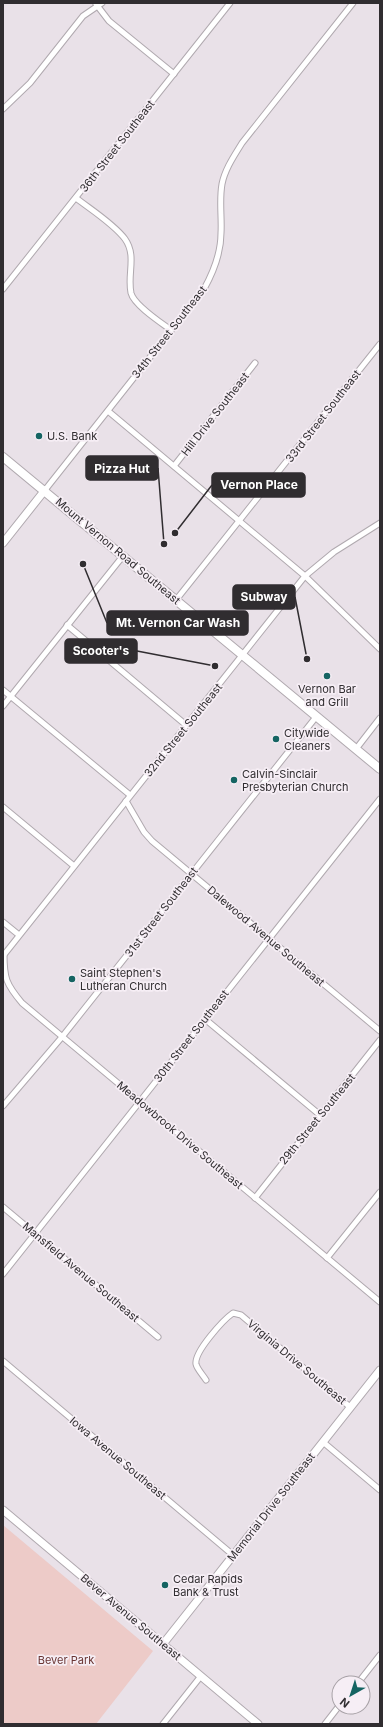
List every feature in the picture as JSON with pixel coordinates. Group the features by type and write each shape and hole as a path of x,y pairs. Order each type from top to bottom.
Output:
{"main road":[{"name":"Mount Vernon Road Southeast","path":"3,457 45,490 122,556 380,769"}],"street":[{"name":"36th Street Southeast","path":"3,289 230,3"},
{"name":"34th Street Southeast","path":"3,543 204,289 214,271 221,233 220,207 222,186 229,164 242,143 353,3"},
{"path":"3,108 30,83 83,16 98,4 109,21 174,74"},
{"path":"76,198 125,239 131,252 131,294 137,303 171,330"},
{"name":"33rd Street Southeast","path":"176,600 379,347"},
{"name":"Hill Drive Southeast","path":"174,466 256,363"},
{"path":"108,411 306,576 380,649"},
{"name":"32nd Street Southeast","path":"4,955 306,576 334,552 380,523"},
{"path":"3,706 122,556"},
{"path":"67,626 186,725"},
{"path":"3,690 130,795"},
{"name":"31st Street Southeast","path":"3,1106 62,1037 316,716"},
{"path":"356,749 380,718"},
{"name":"30th Street Southeast","path":"3,1274 380,799"},
{"name":"Dalewood Avenue Southeast","path":"126,801 144,832 152,841 380,1031"},
{"path":"3,807 74,866"},
{"path":"3,922 20,935"},
{"name":"Meadowbrook Drive Southeast","path":"4,955 4,972 9,988 22,1002 62,1037 140,1100 254,1198 380,1302"},
{"path":"205,1019 320,1115"},
{"name":"29th Street Southeast","path":"254,1198 380,1040"},
{"path":"327,1258 380,1192"},
{"name":"Mansfield Avenue Southeast","path":"3,1207 158,1337"},
{"name":"Virginia Drive Southeast","path":"206,1380 196,1364 197,1354 225,1319 232,1313 241,1315 350,1407"},
{"name":"Iowa Avenue Southeast","path":"3,1361 233,1555"},
{"name":"Memorial Drive Southeast","path":"163,1644 380,1370"},
{"path":"323,1442 380,1490"},
{"name":"Bever Avenue Southeast","path":"3,1510 258,1724"},
{"path":"364,1675 380,1655"},
{"path":"163,1724 201,1676"},
{"path":"325,1724 332,1715"}],"green space":[{"name":"Bever Park","path":"3,1525 153,1651 96,1724 3,1724"}],"place":[{"name":"U.S. Bank","path":"39,436"},
{"name":"Vernon Place","path":"175,533"},
{"name":"Pizza Hut","path":"164,544"},
{"name":"Mt. Vernon Car Wash","path":"83,564"},
{"name":"Subway","path":"307,659"},
{"name":"Scooter's","path":"215,666"},
{"name":"Vernon Bar and Grill","path":"327,676"},
{"name":"Citywide Cleaners","path":"276,739"},
{"name":"Calvin-Sinclair Presbyterian Church","path":"234,780"},
{"name":"Saint Stephen's Lutheran Church","path":"72,979"},
{"name":"Cedar Rapids Bank & Trust","path":"165,1585"}]}
